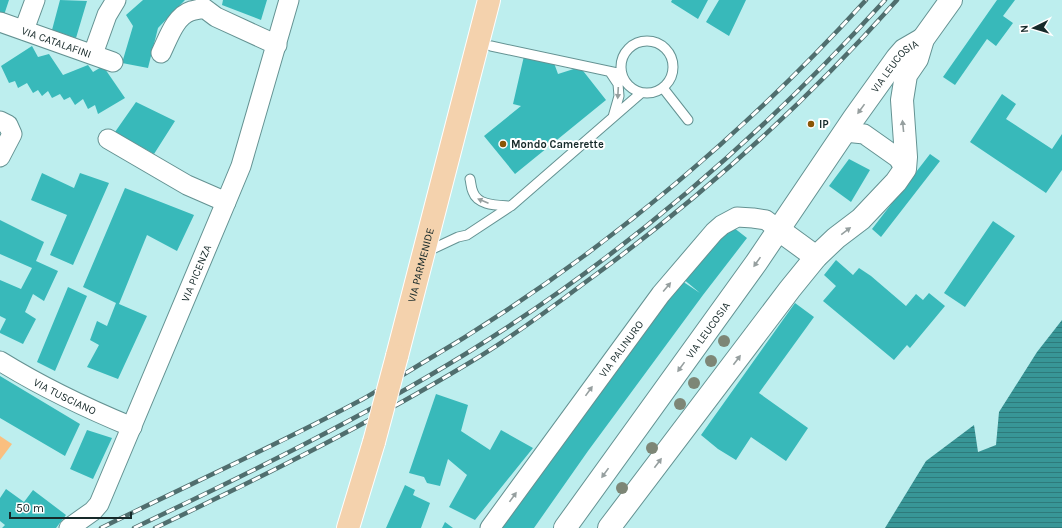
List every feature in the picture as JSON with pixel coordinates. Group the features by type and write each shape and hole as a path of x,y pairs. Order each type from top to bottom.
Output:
{"main road":[{"name":"VIA PARMENIDE","path":"348,528 374,442 424,253 483,49 482,27 489,0"},
{"path":"923,40 951,0"},
{"name":"VIA LEUCOSIA","path":"565,528 780,230 845,132 897,58 904,50 923,40"},
{"name":"VIA LEUCOSIA","path":"905,169 906,157 902,100 904,85 906,75 917,58 923,40"},
{"path":"609,528 790,289 816,257 836,238 861,219 896,182 905,169"},
{"path":"780,230 816,257"}],"street":[{"path":"24,30 34,0"},
{"path":"93,54 107,15 116,0"},
{"name":"VIA PICENZA","path":"69,528 93,511 99,504 241,166 289,0"},
{"path":"161,53 174,26 190,11 203,4 216,17 276,45"},
{"name":"VIA CATALAFINI","path":"0,22 113,62"},
{"path":"0,121 8,125 12,134 0,158"},
{"path":"845,132 864,134 898,158 905,169"},
{"path":"108,139 166,174 226,202"},
{"path":"127,167 166,174"},
{"name":"VIA PALINURO","path":"490,528 661,294 714,232 722,225 737,218 766,220 780,230"},
{"name":"VIA TUSCIANO","path":"0,361 28,378 98,413 132,427"}],"lane":[{"path":"643,41 652,42 660,44 667,50 671,57 673,66 669,82 663,88 656,92 641,92 632,88 626,82 622,74 621,66 623,57 635,44 643,41"},
{"path":"483,49 622,74"},
{"path":"610,72 618,84 618,96 613,117"},
{"path":"663,88 688,120"},
{"path":"424,253 458,237 468,235 511,206 641,92"},
{"path":"470,179 473,193 477,199 487,204 511,206"}],"shaded area":[{"path":"0,436 12,444 0,460"}],"water":[{"path":"1062,320 1062,528 885,528 926,461 974,425 978,452 996,445 999,412 1037,352"}],"building":[{"path":"0,0 9,0 4,15 0,13"},
{"path":"60,0 87,1 76,38 52,30"},
{"path":"143,0 185,0 158,28 148,68 122,63 133,26 126,15"},
{"path":"223,0 267,0 261,20 222,5"},
{"path":"672,0 708,0 698,19 671,2"},
{"path":"719,0 746,0 729,36 706,22"},
{"path":"997,0 1015,0 1003,16 1013,23 996,46 987,39 955,85 943,77"},
{"path":"32,46 38,57 49,54 63,75 88,65 93,72 103,66 125,98 98,114 95,105 88,109 83,99 75,105 70,97 64,100 60,94 52,98 48,91 42,96 38,90 33,93 27,83 18,88 15,81 9,83 1,66"},
{"path":"524,56 554,63 558,74 580,67 606,100 515,174 484,136 521,106 513,104"},
{"path":"1002,94 1016,104 1006,119 1052,149 1062,134 1062,170 1046,193 970,142"},
{"path":"136,102 175,121 154,154 115,132"},
{"path":"930,154 940,161 881,237 872,229"},
{"path":"849,159 870,170 851,202 829,186"},
{"path":"42,173 74,188 80,173 109,183 73,265 50,255 67,215 31,200"},
{"path":"125,188 194,215 177,251 147,235 119,304 147,316 118,379 87,367 99,345 90,340 97,321 107,326 116,303 83,287"},
{"path":"0,220 44,242 36,261 58,271 44,301 33,294 25,312 36,319 23,344 0,333 6,319 0,316 0,280 21,289 32,268 0,254"},
{"path":"993,221 1015,236 965,307 944,293"},
{"path":"729,224 747,238 588,451 534,528 500,528 679,279 700,293 682,278"},
{"path":"836,260 853,275 859,268 871,276 906,306 916,294 923,300 929,293 945,306 910,348 907,345 894,360 823,301 836,286 824,275"},
{"path":"68,287 87,296 55,371 37,362"},
{"path":"795,303 814,317 759,393 808,428 786,461 751,437 736,460 718,449 701,435"},
{"path":"0,376 80,424 65,456 0,418"},
{"path":"436,394 468,405 461,431 490,450 501,430 533,448 475,520 449,507 467,475 448,459 440,486 427,483 424,477 409,473"},
{"path":"87,430 112,438 93,479 70,469"},
{"path":"405,485 415,490 413,495 430,503 421,528 386,528"},
{"path":"6,489 24,502 33,490 66,515 56,528 2,528 5,525 0,521 0,498"},
{"path":"445,522 453,528 442,528"}],"railway":[{"path":"101,528 265,449 363,399 481,327 541,287 600,244 711,152 765,104 866,0"},
{"path":"134,528 303,445 386,401 467,353 524,316 581,276 635,235 740,146 790,99 885,0"},
{"path":"155,528 353,429 431,386 513,335 667,220 708,186 786,115 897,0"}],"place":[{"name":"IP","path":"811,124"},
{"name":"Mondo Camerette","path":"503,144"}]}
